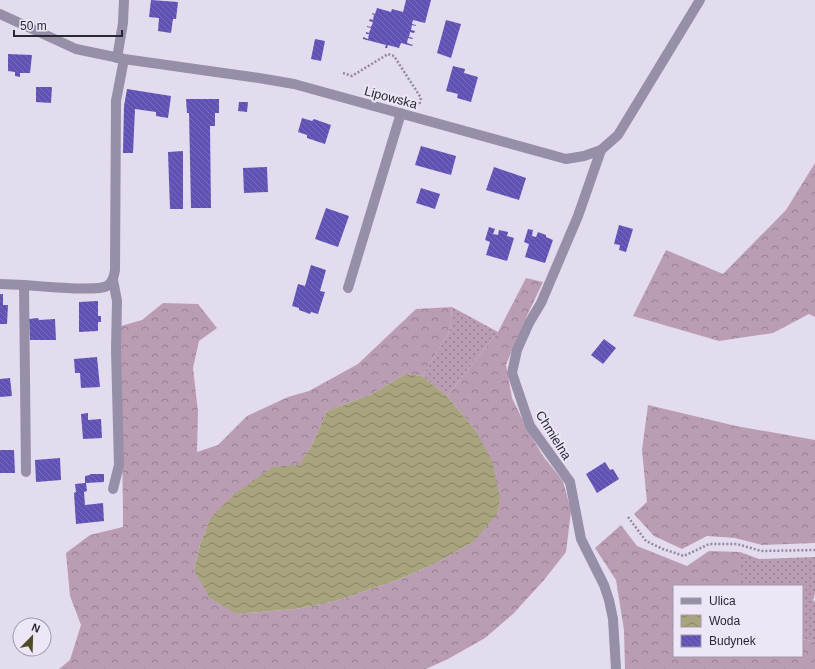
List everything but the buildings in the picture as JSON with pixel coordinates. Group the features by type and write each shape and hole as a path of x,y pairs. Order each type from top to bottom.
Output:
{"street":[{"path":"113,489 119,464 116,350 117,301 113,280 116,270 116,101 121,58 124,0"},
{"name":"Lipowska","path":"0,14 76,49 121,58 294,84 566,159 584,156 601,150 618,135 700,0"},
{"path":"348,288 401,113"},
{"name":"Chmielna","path":"601,150 578,216 541,303 529,323 517,350 512,373 530,426 546,451 570,482 581,539 604,585 609,600 613,619 616,669"},
{"path":"0,284 86,289 106,286 113,280"},
{"path":"24,285 26,472"}],"path":[{"path":"343,73 352,76 388,54 394,56 421,98 415,117"},
{"path":"628,517 646,541 684,556 709,544 737,544 761,551 815,550"}],"green space":[{"path":"815,163 815,317 809,314 773,333 719,341 633,316 666,250 723,274 786,210"},
{"path":"526,278 543,282 506,365 512,398 527,429 543,456 563,481 571,511 566,552 544,580 513,614 485,638 448,659 426,669 59,669 70,660 81,625 70,596 66,553 90,535 123,527 121,326 142,320 163,303 198,304 217,328 199,341 193,368 198,412 197,452 218,445 247,416 288,397 309,391 358,364 416,309 452,307 450,331 422,376 405,374 372,394 327,411 311,447 299,466 273,468 210,518 200,545 194,570 237,614 295,609 332,602 400,579 438,562 473,542 476,431 447,396 498,332"},
{"path":"452,307 498,332 447,396 422,376 450,331"},
{"path":"648,405 736,426 815,440 815,543 762,545 735,538 707,536 682,549 654,536 634,514 647,502 642,450"},
{"path":"621,525 637,546 687,566 709,551 740,552 740,585 673,585 673,657 803,657 803,639 815,642 815,669 625,669 624,630 616,580 595,548"},
{"path":"740,552 759,559 815,557 815,594 813,600 815,602 815,642 803,639 803,585 740,585"}],"water":[{"path":"405,374 422,376 447,396 476,431 492,461 500,498 497,514 473,542 438,562 400,579 332,602 295,609 237,614 210,598 194,570 200,545 210,518 236,493 273,467 299,465 311,447 327,411 372,394"}]}
